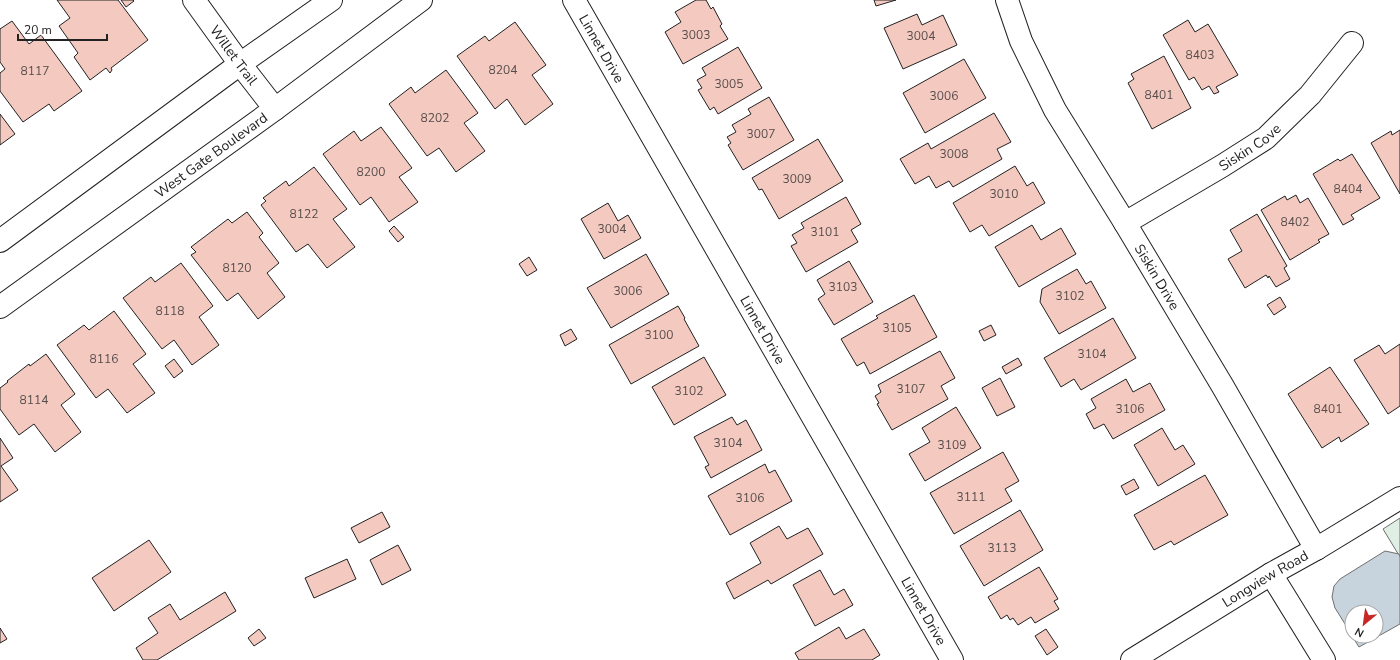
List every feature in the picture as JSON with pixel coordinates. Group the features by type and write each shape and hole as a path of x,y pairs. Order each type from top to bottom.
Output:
{"street":[{"name":"Willet Trail","path":"194,0 240,64 276,109"},
{"path":"0,241 240,64 331,0"},
{"name":"West Gate Boulevard","path":"0,307 276,109 421,0"},
{"name":"Linnet Drive","path":"574,0 952,660"},
{"name":"Siskin Drive","path":"1008,0 1022,41 1055,110 1125,223 1222,386 1316,549"},
{"name":"Siskin Cove","path":"1125,223 1222,166 1266,138 1310,95 1352,43"},
{"name":"Longview Road","path":"1132,660 1271,574 1316,549 1400,498"},
{"path":"1271,574 1324,660"}],"green space":[{"path":"1400,518 1400,557 1383,529"}],"shaded area":[{"path":"1385,551 1399,554 1400,624 1384,633 1384,604 1344,604 1344,622 1335,608 1332,597 1334,586 1340,579"},
{"path":"1357,644 1364,644 1359,647"}],"building":[{"path":"57,0 118,0 148,40 111,68 112,70 110,73 106,68 90,80 74,57 78,53 59,26 70,18"},
{"path":"121,0 133,0 134,1 126,7"},
{"path":"696,0 706,0 711,9 713,7 722,24 720,26 728,39 683,64 665,32 681,22 675,12"},
{"path":"874,0 896,0 876,6"},
{"path":"917,14 922,25 943,15 957,45 903,69 884,28"},
{"path":"1188,20 1195,32 1208,24 1238,75 1216,87 1219,92 1214,94 1209,86 1202,90 1194,77 1189,80 1163,35"},
{"path":"12,21 29,44 41,35 82,91 54,111 49,104 23,122 0,91 0,73 5,69 0,62 0,29"},
{"path":"515,22 546,65 532,75 553,104 525,125 507,99 495,109 457,56 485,36 489,41"},
{"path":"738,47 762,88 718,114 714,107 710,110 698,90 702,88 697,80 706,75 702,68"},
{"path":"1164,56 1191,108 1152,129 1128,83 1134,79 1131,74"},
{"path":"964,59 986,98 925,133 903,93"},
{"path":"446,70 478,113 464,123 485,151 456,172 439,148 427,156 389,104 411,87 415,93"},
{"path":"769,97 794,140 743,170 728,145 731,143 727,137 736,132 732,125 751,114 748,109"},
{"path":"994,113 1011,142 997,149 1002,159 953,187 949,181 936,188 929,176 915,184 900,159 928,143 931,149"},
{"path":"0,114 15,134 0,145"},
{"path":"381,127 412,168 399,177 418,202 389,222 371,197 360,205 323,154 354,131 361,141"},
{"path":"1400,130 1400,194 1371,143 1391,131 1392,135"},
{"path":"818,139 843,181 779,219 762,189 759,190 752,178"},
{"path":"1352,154 1380,198 1351,215 1354,219 1343,225 1313,174 1338,159 1340,161"},
{"path":"1015,166 1027,186 1033,182 1045,203 989,236 982,225 970,232 953,203"},
{"path":"314,167 347,209 333,219 355,247 327,268 308,244 296,252 261,205 266,201 263,198 286,181 289,186"},
{"path":"1296,195 1300,203 1308,198 1329,234 1318,240 1320,242 1290,260 1261,210 1285,196 1287,200"},
{"path":"846,197 861,224 851,230 858,242 806,272 791,246 797,243 792,235 804,228 801,223"},
{"path":"608,203 618,221 628,215 641,238 604,259 581,219"},
{"path":"247,212 263,233 259,237 279,263 267,273 285,297 258,319 238,293 227,301 191,255 196,252 191,247 228,219 232,223"},
{"path":"1257,214 1287,266 1284,268 1290,279 1276,287 1269,276 1268,278 1266,275 1245,288 1228,259 1242,251 1230,230"},
{"path":"1032,225 1041,240 1061,228 1076,254 1019,287 995,247"},
{"path":"394,226 404,237 398,242 389,231"},
{"path":"646,254 669,294 611,328 587,288"},
{"path":"529,257 537,270 527,276 519,264"},
{"path":"849,261 873,302 834,325 818,299 825,294 817,280"},
{"path":"181,263 213,306 199,317 219,345 192,365 174,340 162,349 123,298 151,277 155,282"},
{"path":"1077,269 1086,284 1091,281 1106,308 1059,334 1040,302 1042,289"},
{"path":"914,295 937,337 870,374 864,362 857,366 841,339 878,318 876,316"},
{"path":"1280,297 1286,307 1274,315 1267,305"},
{"path":"678,306 699,346 631,384 609,345"},
{"path":"114,311 146,354 133,364 155,393 127,413 108,389 96,398 57,345 84,325 89,330"},
{"path":"1113,318 1136,358 1081,390 1074,379 1061,387 1044,358"},
{"path":"991,325 996,335 984,341 979,331"},
{"path":"571,329 577,339 565,346 560,335"},
{"path":"1400,344 1400,406 1388,414 1354,360 1379,345 1385,354"},
{"path":"940,351 955,378 941,386 948,399 892,430 877,404 879,403 875,396 881,392 878,385"},
{"path":"46,354 75,394 61,405 81,432 55,452 34,424 19,435 0,409 0,388 29,364 30,366"},
{"path":"704,357 726,395 674,425 652,387"},
{"path":"1018,358 1022,365 1006,374 1002,367"},
{"path":"174,359 183,371 174,378 165,366"},
{"path":"1330,367 1369,424 1341,442 1339,437 1322,448 1288,394"},
{"path":"1000,378 1015,407 997,416 982,388"},
{"path":"1126,379 1133,392 1150,383 1165,410 1113,439 1104,424 1094,429 1086,414 1096,408 1091,399"},
{"path":"956,407 981,448 925,481 909,454 930,442 922,428"},
{"path":"732,417 737,425 746,420 762,450 711,478 705,467 709,465 694,437"},
{"path":"1162,428 1175,450 1183,445 1195,464 1158,486 1134,445"},
{"path":"0,438 13,458 1,466 18,490 0,502"},
{"path":"1003,452 1019,481 1005,489 1012,501 954,534 930,493"},
{"path":"765,464 769,473 775,470 792,501 730,535 708,496"},
{"path":"1205,475 1228,515 1174,545 1171,541 1154,550 1134,515"},
{"path":"1134,479 1139,488 1126,495 1121,486"},
{"path":"1020,510 1043,550 984,586 960,546"},
{"path":"382,512 390,527 359,543 351,528"},
{"path":"779,526 787,539 808,528 823,554 771,584 768,580 734,599 726,583 761,563 750,543"},
{"path":"149,540 171,572 114,611 92,578"},
{"path":"398,545 411,570 382,585 370,560"},
{"path":"347,559 356,579 314,598 305,578"},
{"path":"1039,567 1058,599 1054,601 1059,609 1035,623 1031,617 1018,625 1013,618 1010,620 1007,615 1001,619 988,597"},
{"path":"820,570 834,595 844,589 853,605 815,626 793,585"},
{"path":"225,592 236,611 157,660 143,660 136,648 158,633 148,618 170,604 180,620"},
{"path":"839,627 846,639 864,629 880,655 872,660 799,660 795,653"},
{"path":"0,628 7,639 0,643"},
{"path":"259,629 266,638 254,646 248,638"},
{"path":"1046,629 1058,647 1047,655 1035,636"}]}
